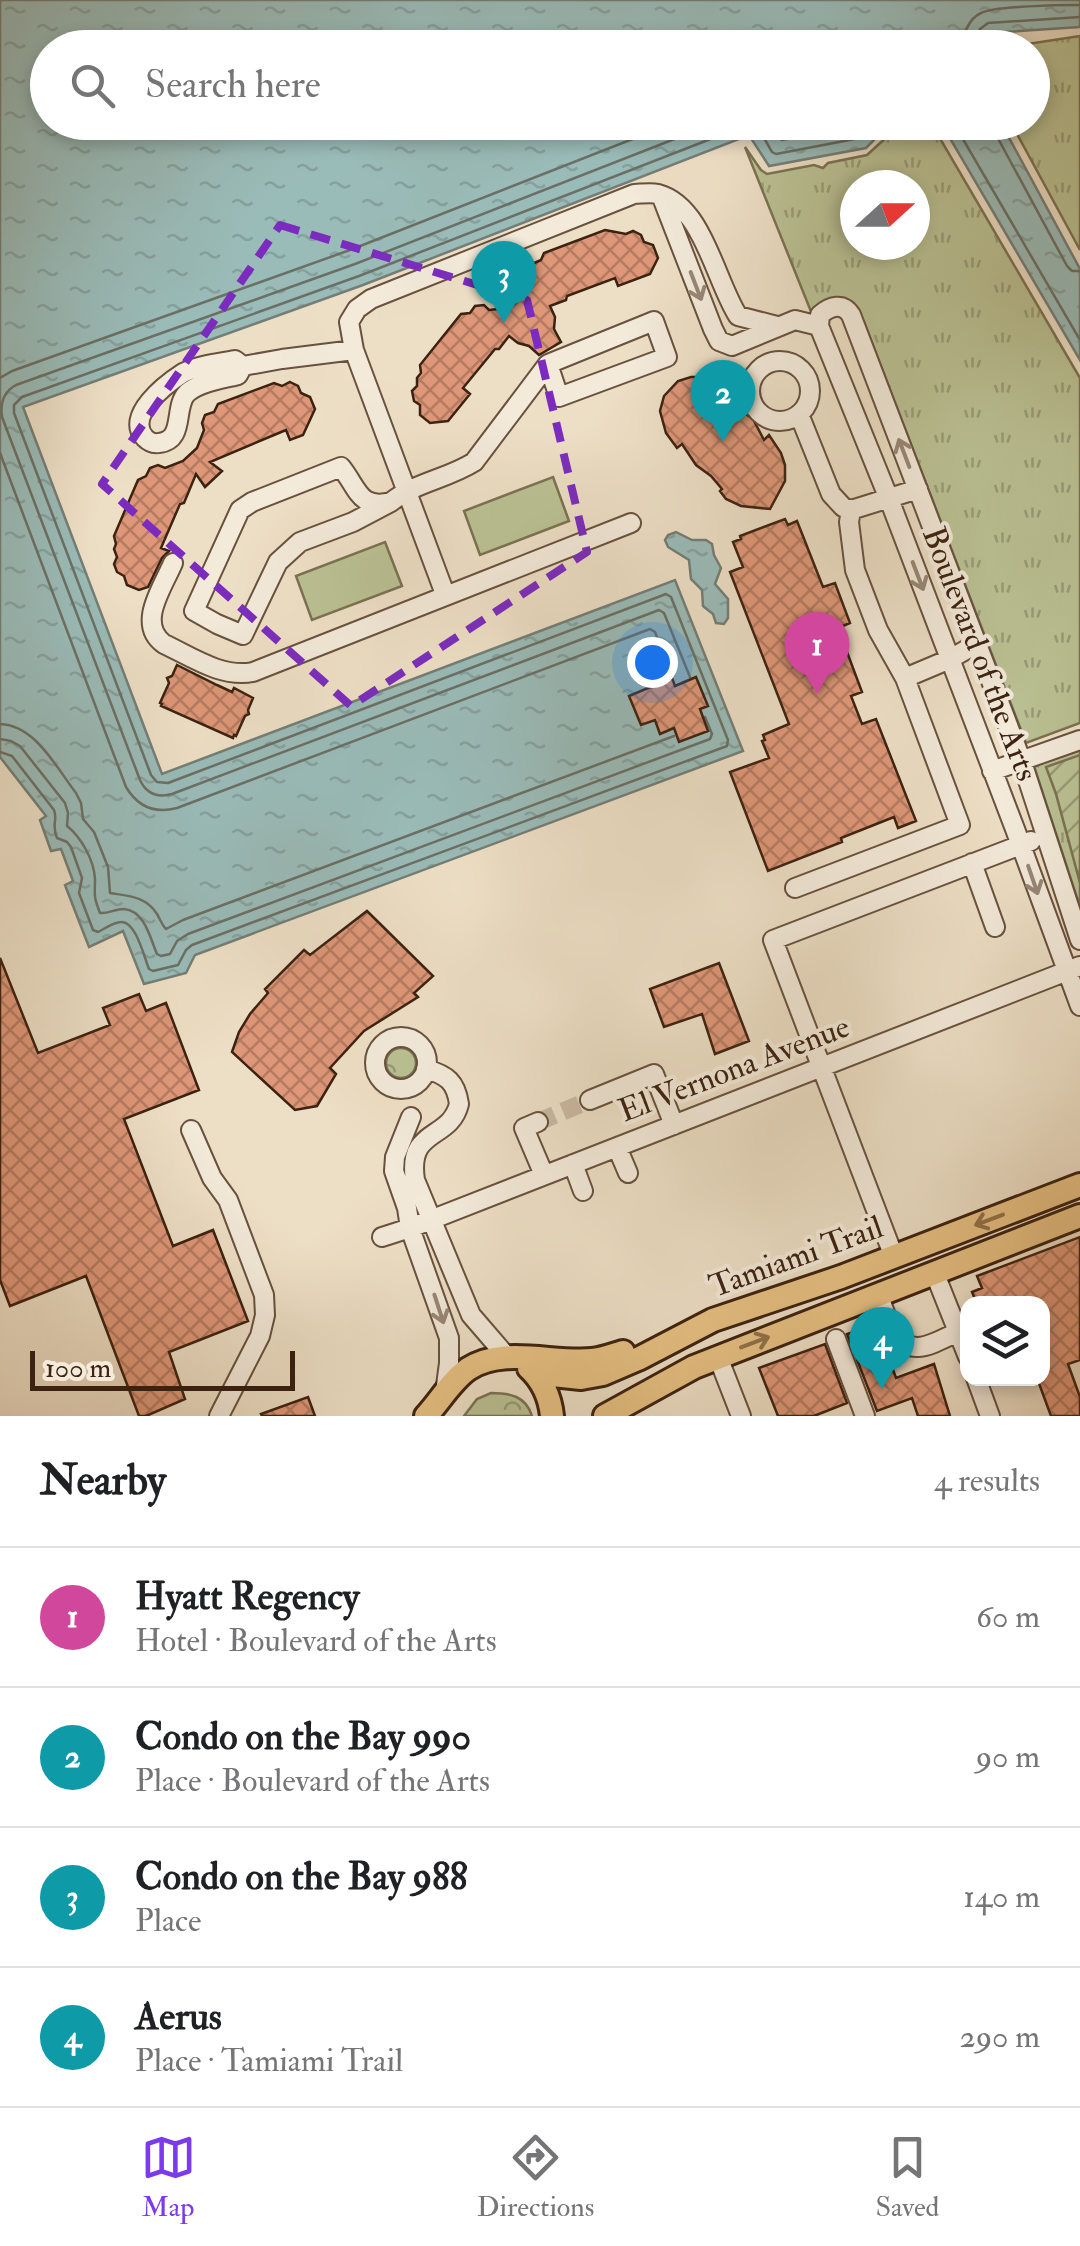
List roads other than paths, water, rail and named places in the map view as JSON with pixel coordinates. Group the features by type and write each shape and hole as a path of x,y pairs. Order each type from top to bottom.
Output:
{"main road":[{"name":"Tamiami Trail","path":"534,1373 581,1378 603,1374 713,1320 794,1295 1080,1185"},
{"name":"Tamiami Trail","path":"605,1416 654,1387 718,1357 1080,1216"},
{"path":"426,1416 444,1405 470,1368 489,1360 593,1360 713,1320"},
{"path":"508,1358 534,1373 548,1395 552,1416"}],"street":[{"name":"Boulevard of the Arts","path":"660,195 688,213 738,316 777,326"},
{"name":"Boulevard of the Arts","path":"660,195 720,341 732,346 795,320 818,326"},
{"path":"446,594 398,496 349,322 357,308 371,299 621,198 660,195"},
{"name":"Boulevard of the Arts","path":"1080,940 1022,762 918,489 847,310 830,308 820,315 818,326 1073,969 1080,1006"},
{"path":"398,496 352,522 300,542 278,562 243,635 194,611 240,510 252,502 341,467 364,500 376,506 398,496 460,471 474,462 548,364 654,321 667,356 559,396 548,364"},
{"path":"243,366 236,360 182,374 143,409 140,428 145,438 155,444 166,441 177,428 181,402 188,393 238,375 243,366 354,350"},
{"path":"799,414 831,494 843,508 851,510 918,489"},
{"path":"795,888 960,825 904,678 876,626 855,570 851,510"},
{"path":"173,563 152,611 155,637 226,673 238,674 253,672 630,522"},
{"path":"904,678 978,644"},
{"path":"992,771 1080,740"},
{"path":"894,1257 773,940 1046,836"},
{"path":"972,863 995,927"},
{"name":"El Vernona Avenue","path":"382,1237 1073,969"},
{"path":"402,1037 418,1043 426,1058 426,1069 419,1082 399,1089 386,1085 376,1072 376,1055 386,1042 402,1037"},
{"path":"426,1069 453,1082 460,1104 451,1122 422,1142 416,1152 414,1172 471,1315 508,1358"},
{"path":"590,1100 654,1074 674,1125"},
{"path":"399,1089 422,1142"},
{"path":"411,1117 394,1157 394,1167 410,1228 448,1338 450,1364 444,1405"},
{"path":"538,1122 524,1128 544,1176"},
{"path":"191,1130 212,1178 228,1200 264,1294 260,1336 220,1416"},
{"path":"618,1147 628,1173"},
{"path":"573,1164 583,1192"},
{"path":"935,1274 960,1337"},
{"path":"879,1296 898,1339 908,1345 918,1347 958,1332"},
{"path":"836,1340 865,1416"},
{"path":"718,1357 741,1416"},
{"path":"979,1386 990,1416"}],"water":[{"path":"0,0 1080,0 1080,27 1035,30 30,30 30,140 736,140 363,285 23,407 162,774 675,580 743,751 195,955 186,973 144,984 123,931 89,947 65,885 73,881 61,849 51,851 40,820 46,816 0,757"},
{"path":"752,140 874,140 866,148 769,166"},
{"path":"951,140 1010,140 1080,269 1080,360"},
{"path":"676,532 712,544 721,568 715,584 728,599 728,618 724,624 716,623 713,614 703,606 702,590 691,579 689,560 668,547 665,540"}],"tunnel":[{"path":"538,1122 590,1100"}],"place":[{"name":"Condo on the Bay 988","path":"504,323"},
{"name":"Condo on the Bay 990","path":"723,442"},
{"name":"Hyatt Regency","path":"817,694"},
{"name":"Aerus","path":"882,1389"}]}
